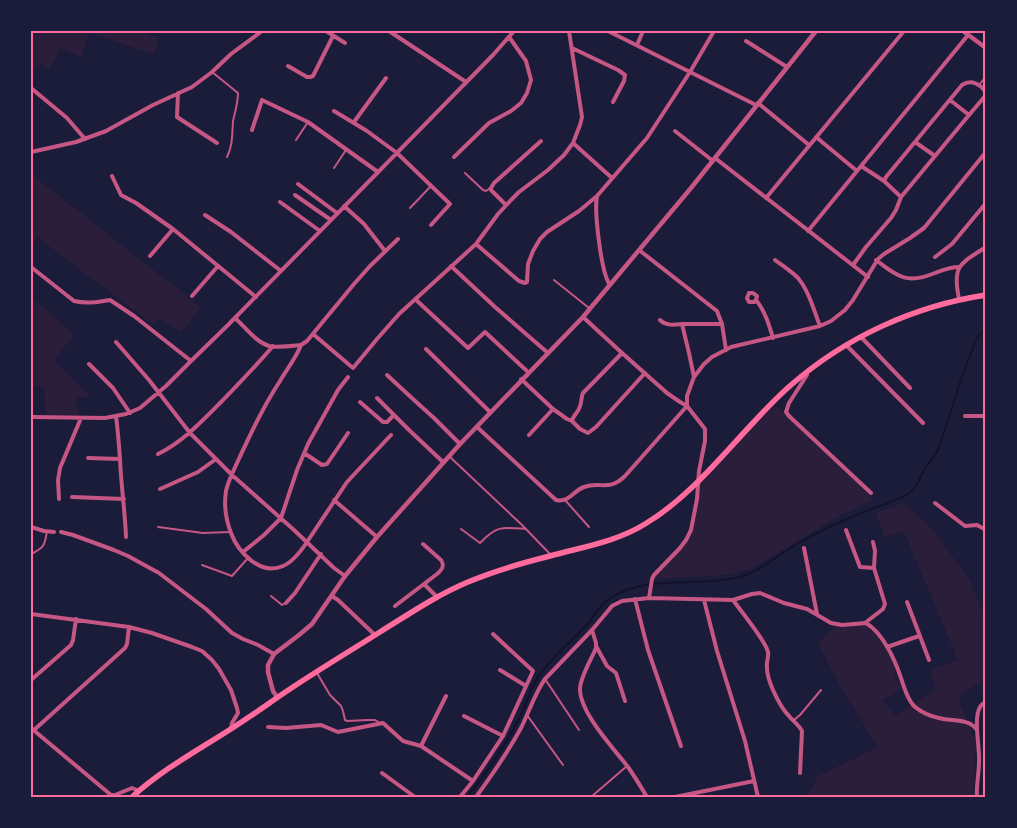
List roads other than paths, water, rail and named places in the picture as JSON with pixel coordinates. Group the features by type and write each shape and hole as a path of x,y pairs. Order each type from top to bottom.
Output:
{"main road":[{"path":"132,797 179,761 316,672 437,597 467,582 498,570 601,543 632,532 660,514 699,480 773,402 793,384 831,355 860,337 929,307 986,294"}],"street":[{"path":"31,152 76,142 106,131 152,104 192,87 262,31"},
{"path":"326,31 345,42"},
{"path":"389,31 466,82"},
{"path":"31,417 81,418 116,416 140,408 158,393 256,297 514,31"},
{"path":"312,334 353,368 385,329 450,266 476,244 506,205 519,192 564,156 580,125 582,117 569,31"},
{"path":"608,31 757,104 809,146"},
{"path":"637,45 643,31"},
{"path":"476,244 519,281 525,283 528,279 528,264 540,239 580,211 597,196 647,138 714,31"},
{"path":"277,697 271,686 268,672 269,662 274,654 308,628 345,576 449,455 583,317 714,159 816,31"},
{"path":"766,198 904,31"},
{"path":"963,31 986,48"},
{"path":"808,231 968,35"},
{"path":"288,66 307,77 313,76 333,36"},
{"path":"454,157 489,123 510,112 521,103 527,93 531,80 526,61 509,37"},
{"path":"746,41 787,67"},
{"path":"572,48 625,75 624,81 613,102"},
{"path":"354,122 386,78"},
{"path":"853,265 891,218 901,197 986,94 984,90 973,82 964,83 884,181"},
{"path":"31,88 67,118 85,139"},
{"path":"178,93 177,117 217,144"},
{"path":"252,130 262,100 308,122 378,172"},
{"path":"950,100 969,115"},
{"path":"334,111 354,122 397,153 450,204 431,225"},
{"path":"675,131 868,277"},
{"path":"816,137 857,171"},
{"path":"506,205 492,192 491,188 494,183 540,141"},
{"path":"572,142 612,178"},
{"path":"915,142 935,156"},
{"path":"476,427 556,500 565,500 586,486 612,485 622,479 687,406 687,396 694,377 708,360 737,346 820,326 837,317 860,291 876,260 924,228 986,152"},
{"path":"861,166 884,181 901,197"},
{"path":"112,176 121,195 136,203 173,229 256,297"},
{"path":"298,184 338,214"},
{"path":"295,195 331,220"},
{"path":"597,196 597,218 602,267 610,285"},
{"path":"280,202 320,232"},
{"path":"935,257 952,244 986,203"},
{"path":"344,206 364,224 385,251"},
{"path":"205,215 281,271"},
{"path":"150,256 173,229"},
{"path":"391,435 353,474 307,542 296,556 285,565 273,569 265,568 248,558 234,541 227,518 225,501 227,489 265,406 301,345 354,284 398,239"},
{"path":"959,299 957,270 967,259 986,246"},
{"path":"639,250 714,308 720,317 726,350"},
{"path":"776,260 802,284 820,326"},
{"path":"876,260 895,274 914,280 952,267 959,267"},
{"path":"192,296 218,266"},
{"path":"450,266 548,353"},
{"path":"31,267 74,301 87,303 110,300 134,316 191,361"},
{"path":"415,299 468,348 485,332 528,372"},
{"path":"756,300 766,317 773,338"},
{"path":"583,317 675,399 687,406 702,424 706,433 691,530 674,555 652,580 649,598"},
{"path":"235,318 259,341 267,345 301,345"},
{"path":"660,320 664,324 722,324"},
{"path":"682,324 694,377"},
{"path":"860,337 910,388"},
{"path":"116,342 190,433 248,490 345,576"},
{"path":"158,454 167,450 190,433 258,364 273,346"},
{"path":"847,346 923,423"},
{"path":"426,349 490,412"},
{"path":"572,421 580,407 581,397 585,390 622,353"},
{"path":"89,364 113,388 130,412"},
{"path":"809,371 789,403 786,412 871,493"},
{"path":"521,379 553,409 572,421 583,431 590,432 645,373"},
{"path":"387,375 460,444"},
{"path":"243,552 281,518 304,453 338,390 348,377"},
{"path":"377,398 443,462"},
{"path":"360,402 382,422 387,422 394,415"},
{"path":"529,435 553,409"},
{"path":"116,416 120,445 126,537"},
{"path":"965,416 986,416"},
{"path":"59,498 58,480 60,468 81,418"},
{"path":"304,453 322,465 327,464 348,433"},
{"path":"88,458 120,458"},
{"path":"160,489 198,472 216,459"},
{"path":"72,497 124,499"},
{"path":"334,500 377,537"},
{"path":"935,503 965,526 977,525 986,530"},
{"path":"31,527 54,532"},
{"path":"846,530 860,567 874,568"},
{"path":"61,532 128,554 159,573 206,609 232,633 274,654"},
{"path":"476,797 500,763 528,715 540,687 556,667 592,630 608,608 615,603 649,598 733,600 760,593 784,603 804,608 831,623 854,624 865,622 885,607 885,601 874,568 875,551 873,542"},
{"path":"395,606 441,570 443,565 441,560 424,544"},
{"path":"804,548 817,614"},
{"path":"286,603 295,593 321,554"},
{"path":"424,584 437,597"},
{"path":"332,596 375,635"},
{"path":"635,599 648,650 681,746"},
{"path":"704,600 717,651 745,741 758,797"},
{"path":"733,600 766,648 768,654 767,673 780,704 802,731 800,773"},
{"path":"907,602 929,660"},
{"path":"31,614 129,627 152,633 206,654 219,669 231,690 238,708 231,728"},
{"path":"31,680 71,645 76,619"},
{"path":"865,622 872,627 887,647 915,707 930,716 968,723 977,730"},
{"path":"129,627 128,644 125,648 32,729 111,795 132,788 139,791"},
{"path":"592,630 596,646 607,666 616,673 624,701"},
{"path":"460,797 503,736 534,671 493,634"},
{"path":"887,647 919,636"},
{"path":"596,646 581,682 581,699 598,729 627,766 647,797"},
{"path":"500,670 526,686"},
{"path":"422,746 446,696"},
{"path":"977,797 976,786 979,760 978,713 980,706 986,702"},
{"path":"464,716 503,736"},
{"path":"268,727 286,728 321,725 338,732 383,723 403,741 422,746 473,781"},
{"path":"382,773 415,797"},
{"path":"675,797 754,781"}],"lane":[{"path":"212,72 238,93 232,142 227,157"},
{"path":"979,85 986,76"},
{"path":"296,140 308,122"},
{"path":"334,168 346,150"},
{"path":"465,173 483,190 486,191 491,188"},
{"path":"410,208 431,186"},
{"path":"554,280 589,309"},
{"path":"449,455 552,555"},
{"path":"565,500 589,527"},
{"path":"158,527 203,533 230,532"},
{"path":"461,529 480,543 489,533 504,527 526,529"},
{"path":"31,554 41,550 45,544 47,531"},
{"path":"202,565 232,576 248,558"},
{"path":"271,596 282,605 286,603"},
{"path":"316,672 330,695 341,706 345,720 375,720 380,723"},
{"path":"546,679 579,730"},
{"path":"792,720 800,715 821,690"},
{"path":"528,715 563,765"},
{"path":"591,797 627,766"}],"waterway":[{"path":"467,797 509,737 541,672 585,627 609,599 623,591 639,586 703,582 744,576 825,529 853,516 897,500 911,492 939,448 961,379 976,340 986,330"}]}
